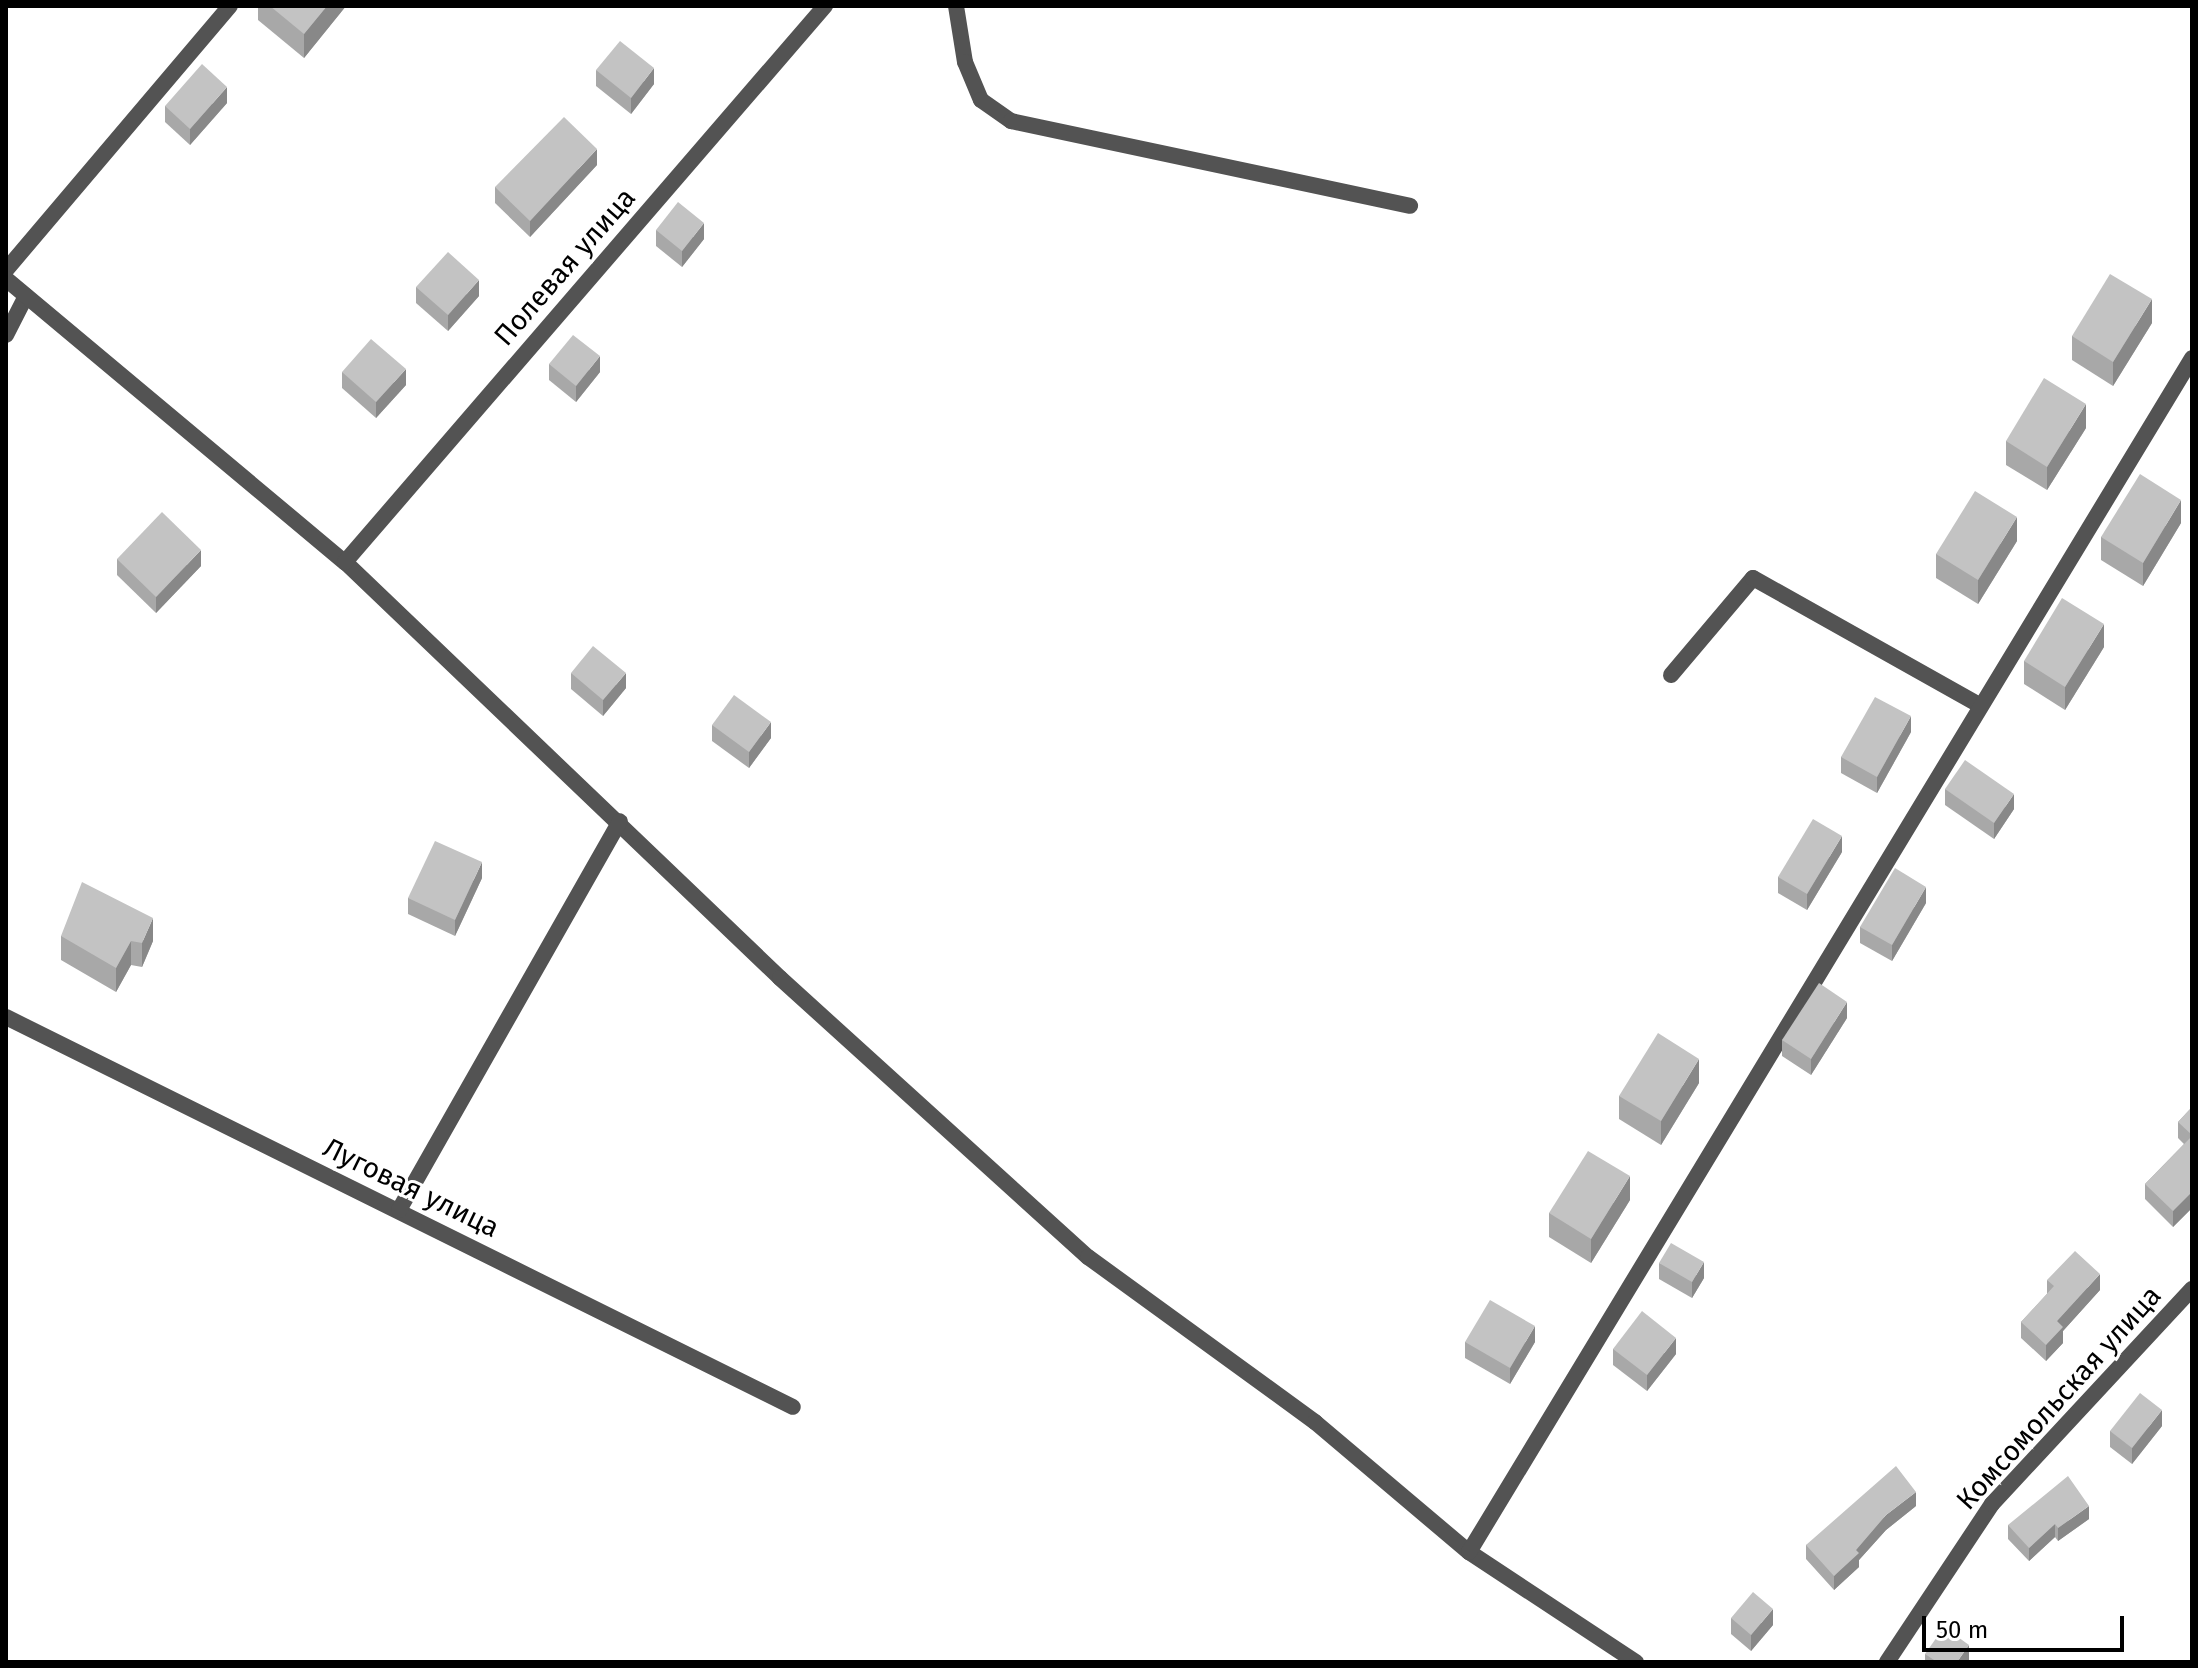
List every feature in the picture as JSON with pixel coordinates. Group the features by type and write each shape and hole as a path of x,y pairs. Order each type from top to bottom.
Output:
{"street":[{"path":"6,270 230,6"},
{"name":"Полевая улица","path":"345,562 825,6"},
{"path":"956,6 965,62 981,100 1011,121 1410,206"},
{"path":"6,279 345,562 620,821 780,978 1088,1257 1315,1422 1469,1552 1636,1662"},
{"path":"6,335 26,296"},
{"path":"1469,1552 2192,358"},
{"path":"1671,675 1753,578 1981,706"},
{"path":"399,1210 620,821"},
{"name":"Луговая улица","path":"6,1017 793,1407"},
{"name":"Комсомольская улица","path":"1887,1662 1992,1504 2192,1289"}],"building":[{"path":"270,6 327,6 304,34"},
{"path":"620,41 654,68 631,98 596,70"},
{"path":"202,64 227,87 190,129 165,106"},
{"path":"564,117 597,149 530,221 495,187"},
{"path":"678,202 704,223 682,251 656,230"},
{"path":"448,252 479,280 448,315 416,287"},
{"path":"2110,274 2152,299 2113,362 2072,336"},
{"path":"573,335 600,356 576,386 549,364"},
{"path":"371,339 406,369 376,402 342,372"},
{"path":"2044,378 2086,404 2047,467 2006,441"},
{"path":"2140,474 2181,500 2143,563 2101,537"},
{"path":"1975,491 2017,517 1978,580 1936,554"},
{"path":"162,512 201,550 156,597 117,559"},
{"path":"2062,598 2104,624 2065,687 2024,661"},
{"path":"593,646 626,673 603,700 571,673"},
{"path":"734,695 771,722 749,752 712,725"},
{"path":"1875,697 1911,716 1877,777 1841,757"},
{"path":"1965,760 2014,794 1994,823 1945,789"},
{"path":"1813,819 1842,836 1807,894 1778,877"},
{"path":"435,841 482,862 455,920 408,898"},
{"path":"1895,868 1926,887 1892,945 1860,927"},
{"path":"82,882 153,918 142,943 131,941 116,968 61,936"},
{"path":"1819,983 1847,1002 1811,1059 1782,1040"},
{"path":"1658,1033 1699,1059 1661,1121 1619,1096"},
{"path":"2192,1107 2192,1135 2178,1122"},
{"path":"2192,1136 2192,1192 2173,1211 2145,1184"},
{"path":"1588,1151 1630,1176 1591,1239 1549,1213"},
{"path":"1671,1243 1704,1262 1692,1282 1659,1263"},
{"path":"2075,1251 2100,1274 2057,1321 2063,1327 2046,1345 2021,1322 2054,1286 2047,1280"},
{"path":"1490,1300 1535,1326 1510,1368 1465,1342"},
{"path":"1642,1311 1676,1338 1647,1375 1613,1349"},
{"path":"2140,1393 2162,1410 2132,1448 2110,1431"},
{"path":"1896,1466 1916,1492 1886,1515 1856,1550 1859,1553 1834,1576 1806,1545"},
{"path":"2068,1476 2089,1506 2058,1528 2055,1524 2029,1548 2008,1525"},
{"path":"1753,1592 1773,1609 1751,1635 1731,1618"},
{"path":"1944,1627 1969,1645 1957,1662 1937,1662 1925,1654"}]}
